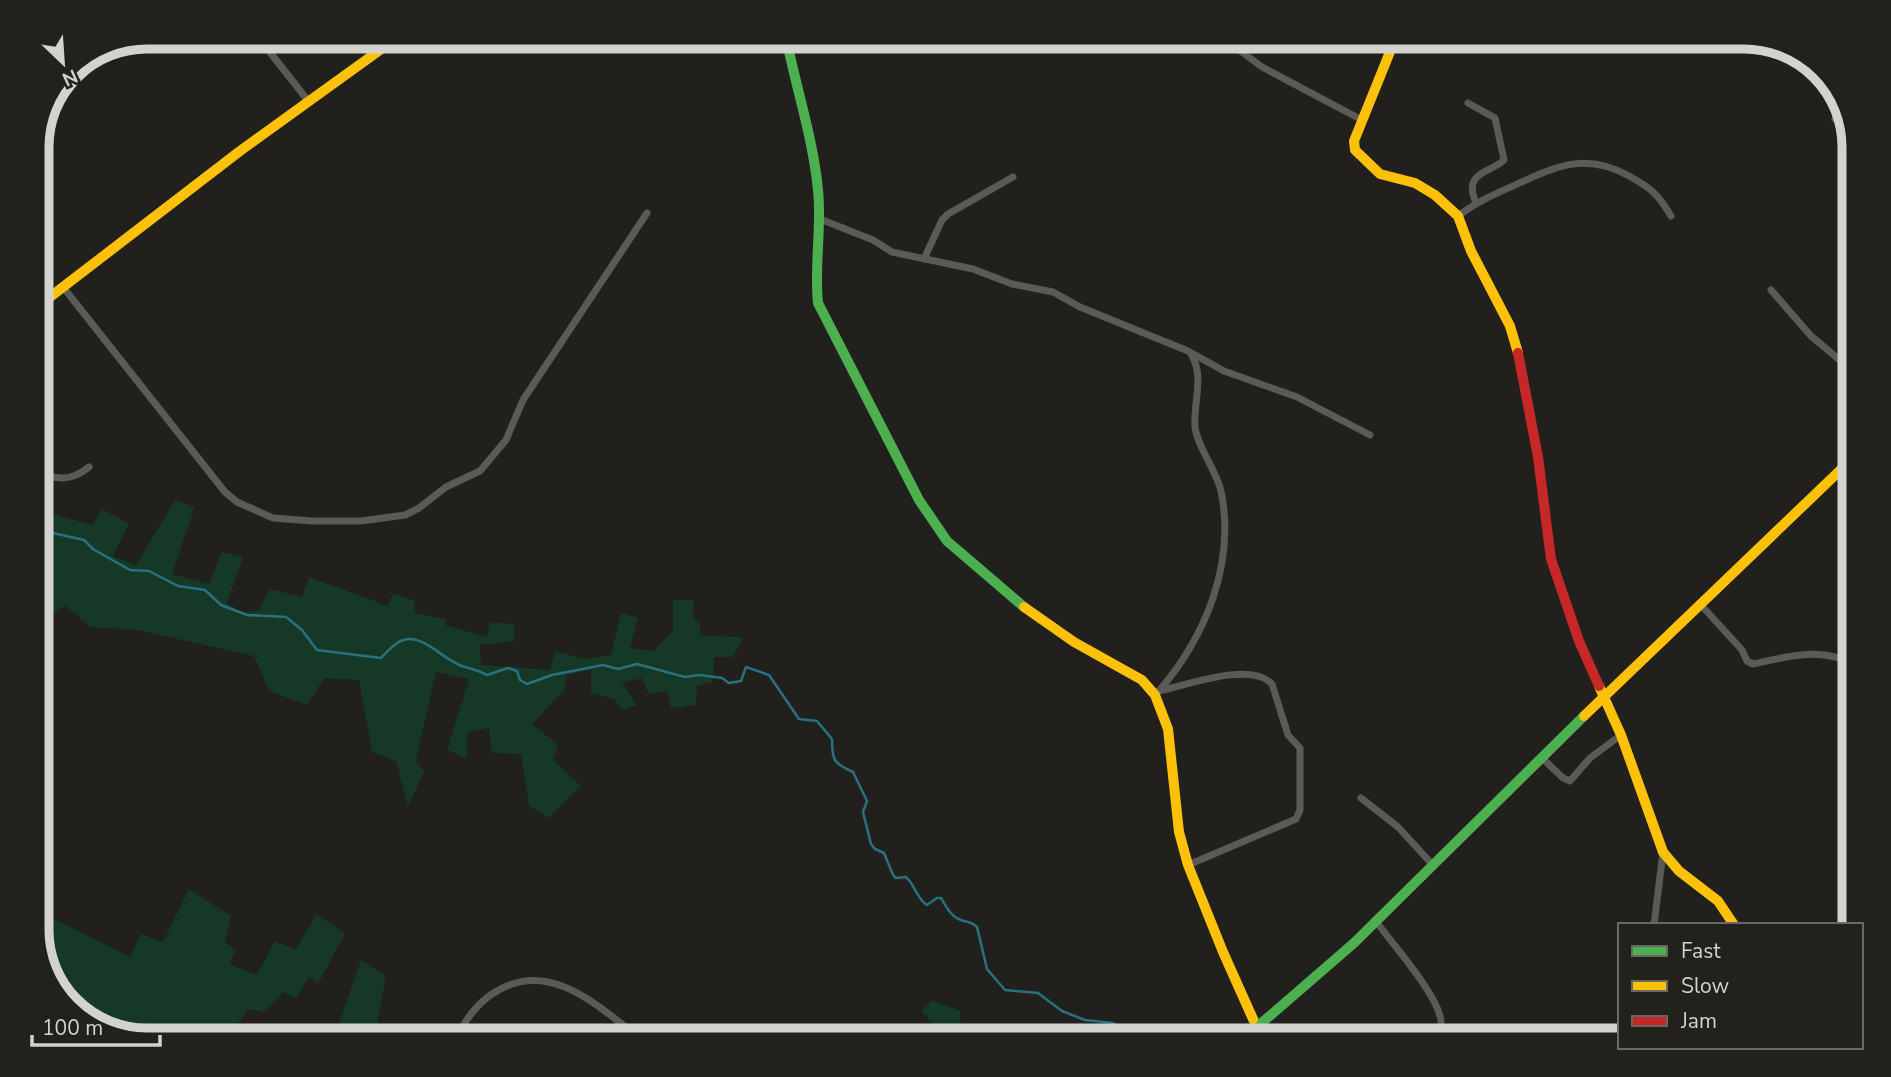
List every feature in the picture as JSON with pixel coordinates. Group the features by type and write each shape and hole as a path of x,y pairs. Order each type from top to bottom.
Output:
{"street":[{"path":"267,49 309,102"},
{"path":"49,298 240,151 381,49"},
{"path":"789,49 811,142 820,219 814,267 818,303 862,392 936,527 947,541 1010,597 1074,642 1142,680 1157,693 1168,729 1179,832 1188,865 1257,1027 1286,1004 1375,920 1842,469"},
{"path":"1238,49 1262,67 1362,120"},
{"path":"1391,49 1354,141 1355,150 1380,174 1415,183 1435,195 1458,216 1471,251 1510,326 1521,361 1538,457 1551,559 1579,641 1621,735 1663,852 1679,872 1718,901 1733,923"},
{"path":"1468,103 1495,118 1504,160 1477,175 1472,190 1475,203"},
{"path":"1835,119 1837,114"},
{"path":"1458,216 1475,203 1537,175 1590,161 1613,167 1647,186 1658,194 1671,216"},
{"path":"924,259 942,220 1013,177"},
{"path":"63,287 225,492 237,502 273,518 361,521 405,515 419,509 446,487 480,471 506,440 523,400 647,213"},
{"path":"820,219 873,240 892,252 973,269 1012,284 1053,292 1080,307 1188,351 1224,371 1297,397 1370,435"},
{"path":"1771,290 1811,336 1842,362"},
{"path":"1157,693 1178,668 1206,619 1223,565 1226,538 1221,493 1215,471 1195,427 1198,375 1193,357 1188,351"},
{"path":"49,475 64,479 78,475 89,467"},
{"path":"1701,605 1742,650 1747,661 1753,664 1798,654 1816,654 1842,661"},
{"path":"1157,693 1245,673 1267,679 1272,684 1288,735 1300,748 1300,810 1296,818 1188,865"},
{"path":"1541,757 1563,778 1570,781 1590,758 1621,735"},
{"path":"1361,798 1398,827 1432,864"},
{"path":"1654,923 1663,852"},
{"path":"1375,920 1419,975 1441,1022 1440,1028"},
{"path":"462,1028 482,1001 505,985 538,978 561,984 590,1000 626,1028"}],"green space":[{"path":"175,500 195,507 172,574 209,584 222,552 243,557 227,603 243,612 259,610 270,589 302,597 309,577 388,606 393,593 415,601 414,613 445,619 445,625 487,637 490,622 514,624 514,641 480,645 481,665 550,670 555,651 584,659 611,655 621,613 638,618 630,648 654,651 673,631 673,600 694,600 693,618 699,622 701,636 743,637 733,657 714,657 713,682 697,686 696,705 671,708 667,691 649,694 642,678 622,683 637,705 623,710 614,699 591,693 591,670 567,675 564,690 532,724 558,745 553,760 581,786 548,818 529,805 521,754 492,753 489,728 467,732 467,758 447,750 469,679 436,672 416,760 424,771 408,807 396,761 372,752 359,680 324,678 307,705 269,691 254,656 137,630 90,627 65,605 55,613 49,607 49,511 52,514 92,525 102,509 129,524 113,556 136,565"},
{"path":"189,889 231,916 225,943 236,951 229,964 257,975 275,941 295,950 317,914 345,934 318,984 309,976 296,999 283,992 264,1012 248,1009 235,1028 147,1028 109,1021 87,1008 78,999 65,984 54,962 49,937 49,916 130,957 141,934 163,942"},
{"path":"361,960 386,976 376,1028 337,1028"},
{"path":"932,1000 960,1011 961,1028 931,1028 934,1024 921,1011"}],"waterway":[{"path":"49,533 84,540 93,549 130,570 149,571 178,586 205,590 221,605 247,615 286,617 302,630 317,650 381,658 400,641 415,640 455,663 487,675 508,668 517,671 520,680 527,684 552,675 603,665 618,669 637,664 685,677 699,675 722,678 729,683 741,681 746,667 769,675 799,719 817,721 832,739 835,760 853,772 867,801 863,812 871,844 884,853 893,875 896,878 906,877 927,905 941,898 954,916 977,927 987,969 1005,990 1038,993 1062,1011 1085,1020 1113,1023 1120,1028"}],"traffic: fast":[{"path":"789,49 816,171 819,218 818,303 919,500 947,541 1024,607"},
{"path":"1253,1019 1257,1027 1354,943 1584,716"}],"traffic: slow":[{"path":"49,298 240,151 381,49"},
{"path":"1391,49 1354,141 1355,150 1380,174 1415,183 1435,195 1458,216 1471,251 1510,326 1518,353"},
{"path":"1584,716 1842,469"},
{"path":"1024,607 1074,642 1142,680 1155,695 1168,729 1179,832 1188,865 1253,1019"},
{"path":"1599,686 1621,735 1663,852 1679,871 1718,901 1733,923"}],"traffic: jam":[{"path":"1518,353 1538,457 1551,559 1579,641 1599,686"}]}
